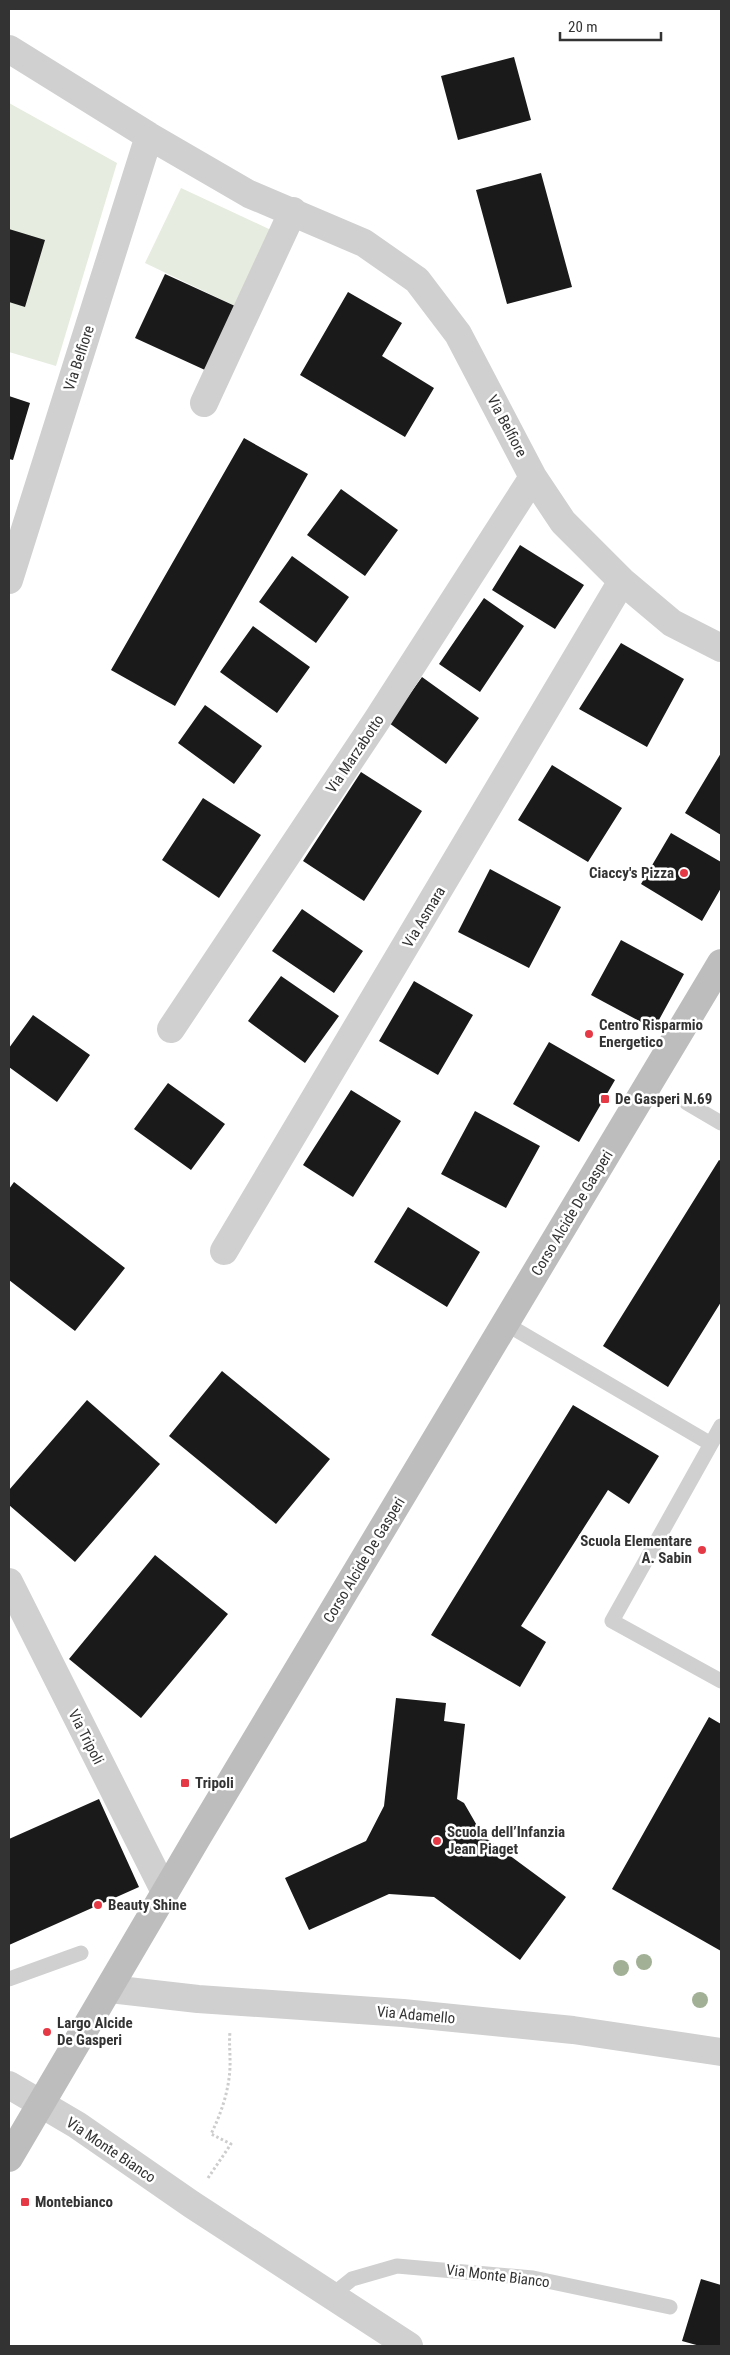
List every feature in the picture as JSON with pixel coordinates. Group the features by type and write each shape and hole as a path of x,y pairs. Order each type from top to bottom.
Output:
{"street":[{"name":"Via Belfiore","path":"9,49 149,136 249,194 364,243 417,280 458,334 533,477 563,522 622,581 672,623 721,648"},
{"name":"Via Belfiore","path":"9,580 149,136"},
{"path":"204,403 292,211"},
{"name":"Via Marzabotto","path":"172,1028 377,720 533,477"},
{"name":"Via Asmara","path":"224,1252 622,581"},
{"name":"Corso Alcide De Gasperi","path":"9,2158 110,1989 165,1892 721,963"},
{"name":"Via Tripoli","path":"9,1582 165,1892"},
{"name":"Via Adamello","path":"110,1989 198,1999 403,2013 554,2028 721,2052"},
{"path":"9,2086 41,2104"},
{"name":"Via Monte Bianco","path":"41,2104 77,2125 192,2204 409,2346"}],"lane":[{"path":"687,1103 721,1122"},
{"path":"506,1324 711,1444"},
{"path":"721,1426 612,1621 721,1681"},
{"path":"9,1979 81,1953"},
{"name":"Via Monte Bianco","path":"331,2296 352,2279 397,2266 533,2278 670,2307"}],"path":[{"path":"205,2183 231,2144 211,2134 220,2116 228,2081 230,2031"}],"shaded area":[{"path":"9,103 117,163 56,366 9,352"},
{"path":"181,188 271,230 235,306 145,263"}],"building":[{"path":"514,57 531,120 458,140 441,76"},
{"path":"541,173 572,287 507,304 476,190"},
{"path":"9,229 45,240 25,307 9,302"},
{"path":"165,274 235,306 205,370 135,338"},
{"path":"348,292 402,323 382,356 434,388 405,437 300,375"},
{"path":"9,396 30,403 13,460 9,459"},
{"path":"244,438 308,474 175,706 111,670"},
{"path":"341,489 398,530 365,576 307,535"},
{"path":"520,545 584,585 555,629 492,590"},
{"path":"292,556 349,597 316,643 259,602"},
{"path":"484,598 524,626 480,692 439,664"},
{"path":"253,626 310,667 277,713 220,672"},
{"path":"621,643 684,679 647,747 579,709"},
{"path":"422,677 479,718 446,764 389,723"},
{"path":"205,705 262,746 234,784 178,743"},
{"path":"721,753 721,835 685,813"},
{"path":"552,765 622,808 588,862 518,820"},
{"path":"361,772 422,811 364,901 303,861"},
{"path":"203,798 261,835 219,898 162,860"},
{"name":"Ciaccy's Pizza","path":"671,833 721,862 721,888 702,921 641,884"},
{"path":"490,869 561,907 529,968 458,932"},
{"path":"302,909 363,951 334,993 272,951"},
{"path":"621,940 684,974 654,1029 591,995"},
{"path":"281,976 339,1016 305,1063 248,1021"},
{"path":"414,981 473,1015 438,1075 379,1041"},
{"path":"33,1015 90,1055 57,1102 9,1067 9,1048"},
{"path":"549,1042 615,1080 579,1142 513,1104"},
{"path":"168,1083 225,1124 191,1170 134,1129"},
{"path":"351,1090 401,1121 353,1197 303,1165"},
{"path":"475,1111 540,1146 506,1208 441,1174"},
{"path":"719,1160 721,1161 721,1302 668,1387 603,1346"},
{"path":"14,1182 125,1268 75,1331 9,1280 9,1189"},
{"path":"408,1207 480,1252 447,1307 374,1262"},
{"path":"222,1371 330,1459 276,1524 169,1436"},
{"path":"87,1400 160,1464 75,1562 9,1505 9,1490"},
{"path":"573,1405 659,1456 629,1504 608,1490 521,1626 546,1642 520,1687 431,1635"},
{"path":"155,1555 228,1614 141,1718 69,1659"},
{"path":"396,1698 446,1703 444,1721 465,1724 457,1799 464,1803 483,1836 566,1897 520,1960 434,1897 389,1894 309,1930 285,1878 366,1841 384,1806"},
{"path":"709,1717 721,1724 721,1951 612,1889"},
{"path":"99,1799 139,1887 9,1945 9,1839"},
{"path":"701,2279 721,2285 721,2346 700,2346 682,2341"}],"place":[{"name":"Ciaccy's Pizza","path":"684,873"},
{"name":"Centro Risparmio Energetico","path":"589,1034"},
{"name":"De Gasperi N.69","path":"605,1099"},
{"name":"Scuola Elementare A. Sabin","path":"702,1550"},
{"name":"Tripoli","path":"185,1783"},
{"name":"Scuola dell’Infanzia Jean Piaget","path":"437,1841"},
{"name":"Beauty Shine","path":"98,1905"},
{"name":"Largo Alcide De Gasperi","path":"47,2032"},
{"name":"Montebianco","path":"25,2202"}]}
